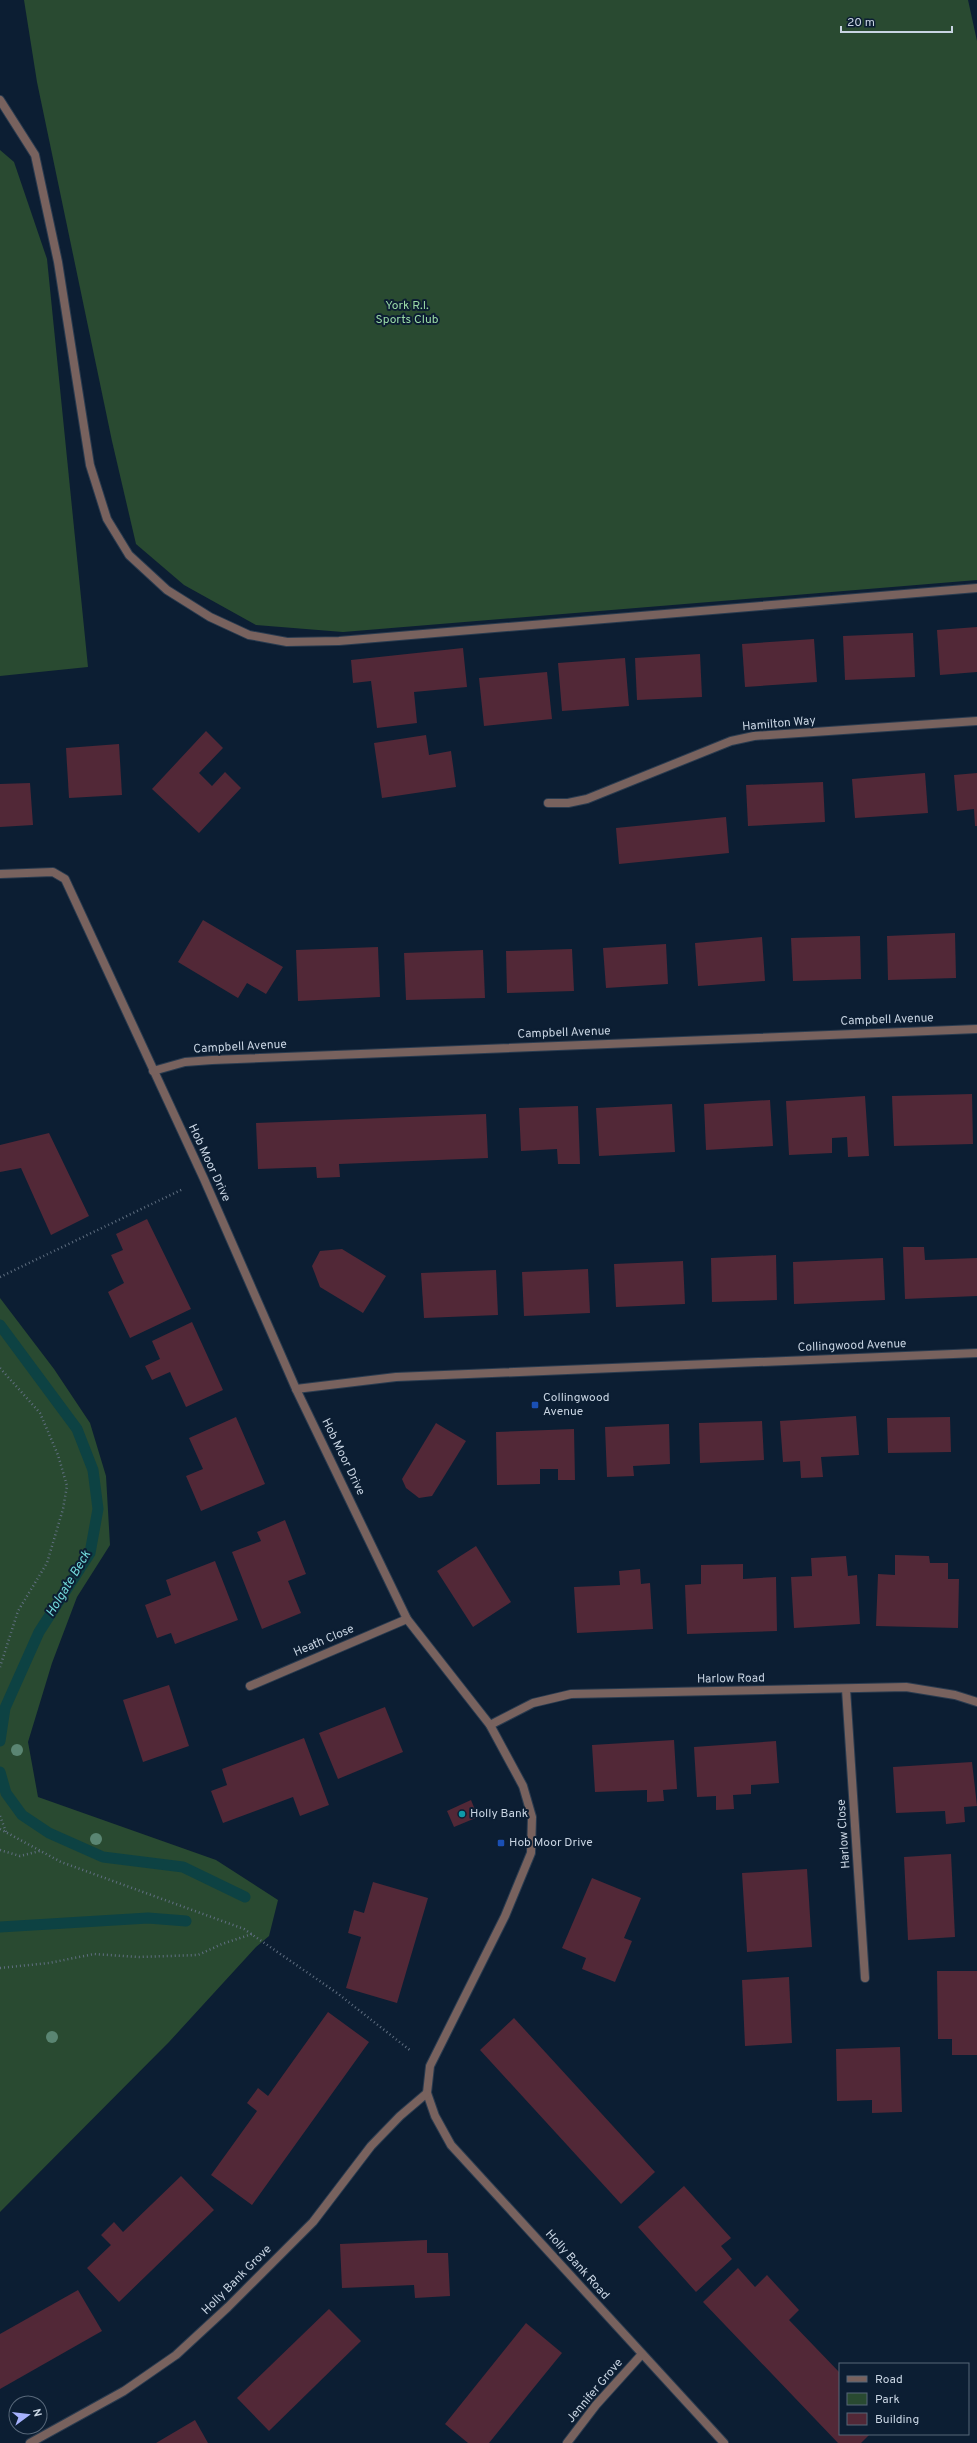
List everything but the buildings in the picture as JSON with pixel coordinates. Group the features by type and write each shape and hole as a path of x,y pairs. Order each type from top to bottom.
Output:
{"street":[{"path":"0,100 35,154 58,262 90,465 107,519 129,555 167,590 210,617 249,635 287,642 339,642 977,588"},
{"name":"Hamilton Way","path":"548,803 568,803 587,799 731,741 754,736 977,721"},
{"name":"Hob Moor Drive","path":"0,874 53,872 65,879 204,1179 296,1389 407,1619 490,1725 523,1786 532,1817 531,1853 505,1916 430,2066 427,2093"},
{"name":"Campbell Avenue","path":"153,1071 185,1062 212,1060 977,1029"},
{"name":"Collingwood Avenue","path":"296,1389 396,1377 977,1353"},
{"name":"Heath Close","path":"250,1686 407,1619"},
{"name":"Harlow Road","path":"490,1725 533,1703 571,1694 906,1687 955,1695 977,1702"},
{"name":"Harlow Close","path":"846,1689 865,1978"},
{"name":"Holly Bank Road","path":"427,2093 435,2116 451,2145 724,2443"},
{"name":"Holly Bank Grove","path":"30,2443 124,2391 176,2355 228,2308 313,2222 371,2146 400,2116 427,2093"},
{"name":"Jennifer Grove","path":"567,2443 596,2405 642,2354"}],"path":[{"path":"0,1277 204,1179"},
{"path":"0,1368 40,1413 58,1455 66,1486 62,1509 47,1563 18,1612 0,1667"},
{"path":"0,1816 6,1832"},
{"path":"0,1828 61,1862 244,1929 337,1993 430,2066"},
{"path":"0,1850 20,1856 41,1850"},
{"path":"0,1968 49,1963 94,1954 139,1957 198,1955 222,1944 252,1934"}],"green space":[{"name":"York R.I. Sports Club","path":"24,0 968,0 977,41 977,580 343,632 256,625 184,585 136,544 112,441 37,82"},
{"path":"0,150 14,162 47,259 88,667 0,676"},
{"path":"0,1298 54,1369 90,1423 106,1476 110,1545 77,1597 52,1663 28,1742 38,1797 216,1860 278,1900 269,1936 256,1947 169,2042 0,2212"}],"waterway":[{"name":"Holgate Beck","path":"0,1325 77,1429 93,1470 98,1509 90,1553 39,1632 5,1708 0,1741"},
{"name":"Holgate Beck","path":"0,1772 6,1793 22,1815 49,1833 103,1857 183,1867 245,1897"},
{"path":"0,1927 148,1918 186,1921"}],"place":[{"name":"Collingwood Avenue","path":"535,1405"},
{"name":"Holly Bank","path":"462,1814"},
{"name":"Hob Moor Drive","path":"501,1843"}]}
